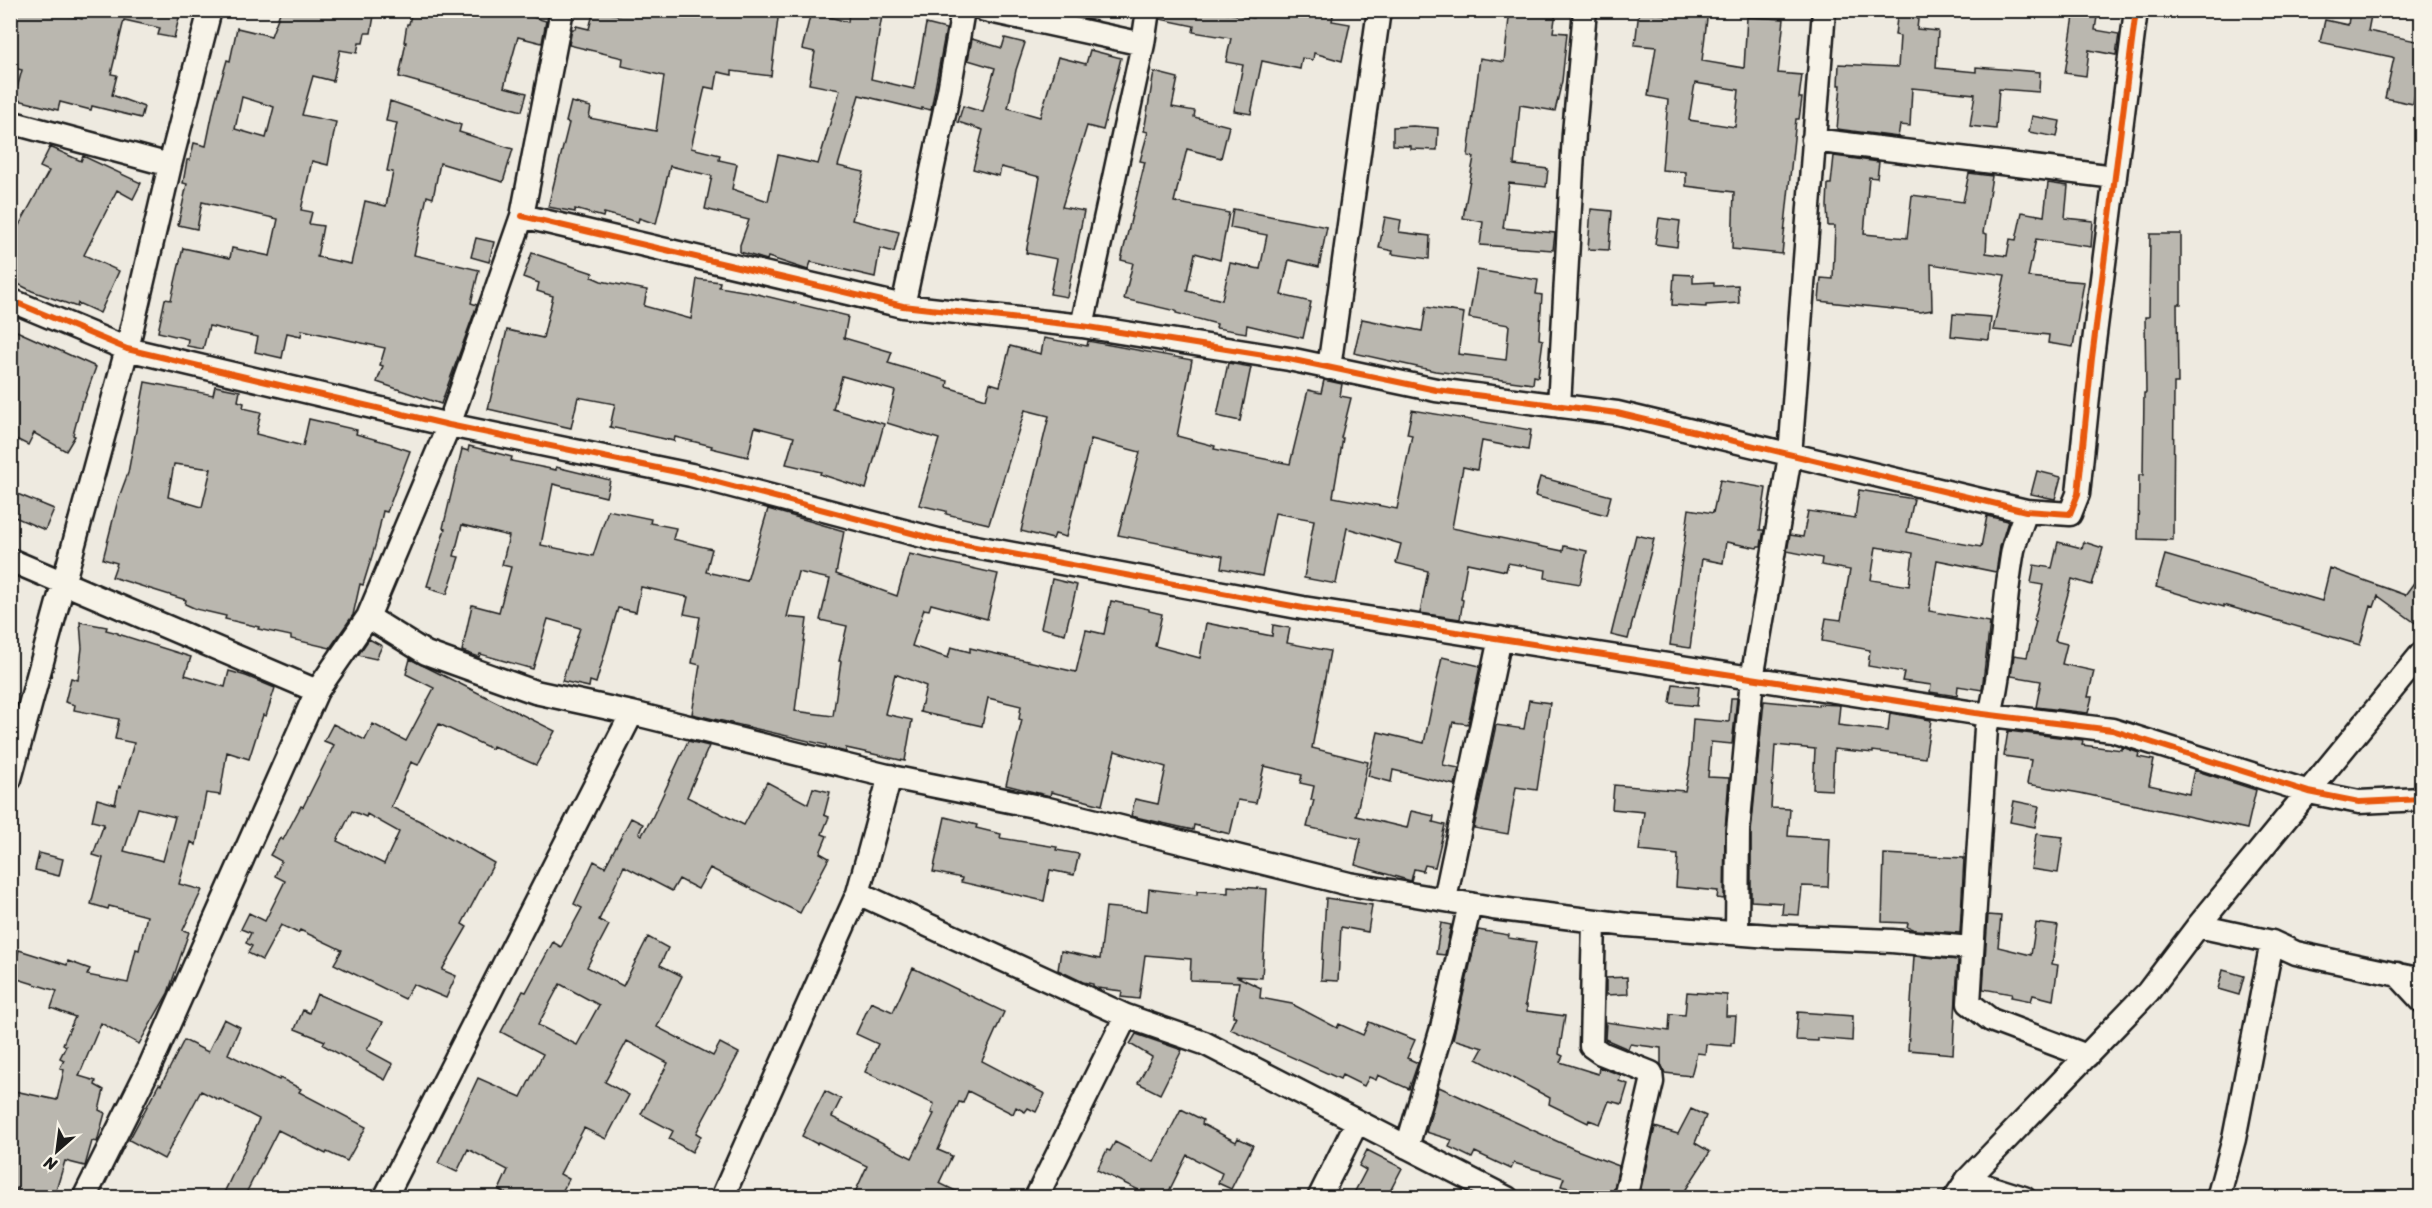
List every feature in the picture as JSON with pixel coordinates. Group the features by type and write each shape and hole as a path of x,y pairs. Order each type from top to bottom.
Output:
{"street":[{"path":"10,779 127,349 170,165 210,10"},
{"path":"84,1197 150,1066 317,691 368,617 449,425 522,216 562,10"},
{"path":"903,306 949,91 963,10"},
{"path":"985,10 1143,44"},
{"path":"1082,326 1143,44 1148,10"},
{"path":"1329,368 1378,10"},
{"path":"1559,406 1574,133 1585,10"},
{"path":"1737,933 1738,831 1752,679 1790,456 1824,10"},
{"path":"522,216 903,306 1082,326 1289,359 1436,390 1617,413 2026,511 2070,514 2078,494 2092,358 2136,10"},
{"path":"10,122 170,165"},
{"path":"1813,140 2115,177"},
{"path":"10,300 127,349 449,425 691,475 938,540 1303,608 1990,715 2112,730 2309,792 2359,802 2421,799"},
{"path":"2026,511 2013,549 1990,715 1986,729 1969,1003 1991,1020 2087,1056"},
{"path":"10,560 64,581 317,691"},
{"path":"368,617 426,653 535,692 632,713 890,776 1044,808 1349,884 1594,921 1971,948"},
{"path":"1445,899 1500,638"},
{"path":"1961,1189 2148,992 2198,926 2421,653"},
{"path":"386,1197 632,713"},
{"path":"722,1197 858,893 890,776"},
{"path":"858,893 1126,1016 1204,1043 1507,1197"},
{"path":"1407,1148 1442,1028 1470,904"},
{"path":"1594,921 1591,1046 1601,1053 1651,1073 1652,1082 1625,1197"},
{"path":"2198,926 2272,942 2296,953 2421,980"},
{"path":"2218,1197 2234,1139 2272,942"},
{"path":"2397,974 2421,1001"},
{"path":"1036,1197 1126,1016"},
{"path":"1319,1197 1357,1122"},
{"path":"1961,1189 2024,1197"}],"building":[{"path":"10,10 48,10 82,19 84,10 181,10 174,38 158,35 160,28 124,20 111,74 117,75 112,95 144,107 141,118 92,106 91,110 60,102 58,110 14,99 22,70 10,67"},
{"path":"281,10 375,10 371,33 365,33 363,43 359,43 357,53 340,50 333,81 313,76 302,115 336,122 328,165 312,161 301,210 312,212 309,224 323,226 317,257 351,264 365,201 386,206 393,172 387,171 397,123 386,121 390,101 461,125 459,132 513,149 503,182 440,163 433,198 427,196 414,255 479,270 471,303 477,305 441,404 377,382 383,366 380,365 385,348 302,330 301,336 287,333 282,358 255,352 258,337 209,326 203,349 187,346 188,339 158,332 165,299 171,300 183,248 230,258 232,248 270,256 278,219 202,202 197,229 178,225 187,184 183,183 187,160 190,160 194,143 206,146 215,102 227,60 230,61 237,28 271,36","holes":["242,97 274,107 266,138 235,129"]},
{"path":"412,10 490,10 522,14 546,21 542,43 518,37 504,87 527,93 522,111 399,77 407,24 409,24"},
{"path":"594,10 620,15 621,10 779,10 771,76 732,71 732,75 718,72 715,89 705,87 691,148 720,155 719,160 737,164 732,189 768,201 778,155 818,164 840,90 809,84 815,52 802,49 811,12 848,22 849,10 883,10 871,79 914,89 926,24 946,29 931,110 922,108 922,110 859,95 838,166 864,172 852,220 899,232 894,252 880,248 875,277 811,262 808,270 768,257 767,260 740,252 740,245 749,220 705,209 712,176 670,166 656,224 639,218 638,222 604,213 603,217 575,209 575,212 548,207 569,123 566,122 571,102 591,107 589,118 656,131 664,76 622,66 623,58 569,45 572,29 576,26 589,29"},
{"path":"1161,10 1214,10 1253,18 1254,10 1334,10 1332,21 1350,24 1342,61 1314,53 1313,60 1302,58 1300,69 1262,61 1251,114 1234,111 1243,65 1226,62 1231,38 1193,32 1194,26 1160,19"},
{"path":"1510,10 1556,12 1553,32 1567,33 1562,81 1555,111 1520,105 1514,165 1548,169 1546,187 1509,183 1503,228 1555,233 1553,250 1480,245 1483,222 1463,218 1474,157 1468,156 1480,58 1504,62"},
{"path":"1671,10 1708,10 1702,61 1744,68 1747,17 1784,19 1778,73 1802,75 1799,98 1802,98 1799,119 1796,119 1782,254 1732,249 1734,192 1686,186 1686,172 1662,170 1668,100 1648,96 1656,47 1635,45 1639,11 1671,15","holes":["1695,83 1739,90 1735,127 1689,120"]},
{"path":"1898,10 1919,10 1917,29 1938,31 1936,68 1976,72 1976,67 2040,72 2039,92 1999,89 1996,129 1970,126 1975,94 1912,88 1910,126 1900,125 1898,137 1837,129 1841,85 1838,85 1839,64 1898,67 1900,36 1895,35"},
{"path":"2075,10 2098,10 2095,30 2119,34 2116,55 2089,50 2086,76 2065,73"},
{"path":"2350,10 2372,10 2368,31 2421,42 2421,63 2413,104 2385,98 2394,58 2320,42 2325,20 2348,25"},
{"path":"1005,38 1025,43 1016,70 1008,108 1040,117 1058,57 1086,64 1090,50 1121,58 1103,130 1087,126 1062,207 1084,211 1067,297 1050,294 1057,259 1026,253 1040,177 1001,167 999,176 973,169 983,130 958,122 963,106 983,112 995,68 968,60 972,39 1002,48"},
{"path":"1154,72 1178,78 1172,107 1195,111 1194,117 1229,126 1221,158 1187,149 1174,202 1229,213 1220,260 1195,253 1187,291 1222,300 1230,263 1260,269 1267,235 1230,228 1233,209 1327,227 1319,267 1289,260 1281,295 1311,302 1303,338 1247,325 1246,333 1216,328 1217,324 1176,313 1176,311 1124,299 1133,263 1121,260 1145,162 1140,161 1148,132 1144,131"},
{"path":"2032,116 2060,121 2057,137 2029,132"},
{"path":"1393,127 1438,128 1437,150 1411,149 1411,146 1393,145"},
{"path":"50,147 81,161 83,156 141,183 133,199 117,190 84,255 119,271 100,313 78,303 77,307 32,291 10,280 10,225 17,229 49,171 40,167"},
{"path":"1834,156 1879,162 1877,178 1869,177 1864,234 1907,238 1912,195 1963,202 1969,173 1992,176 1983,233 1987,234 1986,253 2007,256 2010,239 2016,240 2022,212 2044,216 2048,183 2068,186 2065,218 2093,221 2091,247 2036,239 2028,277 2084,282 2073,347 2048,343 2049,335 1993,330 2005,275 1931,264 1932,310 1920,312 1819,301 1821,278 1833,279 1835,226 1828,226 1827,206 1828,184 1831,184"},
{"path":"1591,209 1612,211 1609,250 1588,249"},
{"path":"1385,217 1401,220 1399,232 1430,236 1429,259 1392,254 1393,251 1379,248"},
{"path":"1659,218 1680,221 1677,247 1655,244"},
{"path":"2150,234 2181,234 2181,304 2177,304 2178,383 2174,383 2173,540 2138,539 2139,475 2143,475 2144,393 2146,393 2145,317 2149,317"},
{"path":"476,238 494,242 489,262 471,257"},
{"path":"532,253 593,273 592,277 601,281 647,290 644,306 691,319 697,279 720,282 719,287 848,316 844,338 892,352 888,363 948,381 947,387 986,399 990,383 1000,386 1010,346 1041,354 1044,338 1087,346 1088,341 1192,360 1177,436 1215,446 1214,449 1290,464 1308,390 1321,393 1324,380 1342,384 1340,396 1351,398 1341,438 1343,438 1333,497 1397,509 1412,435 1407,434 1412,410 1531,430 1528,450 1482,441 1477,470 1463,467 1452,528 1563,551 1564,546 1587,551 1580,584 1545,578 1546,570 1508,563 1506,571 1467,563 1460,619 1420,613 1428,571 1396,563 1401,544 1347,528 1336,584 1304,578 1314,520 1275,513 1262,576 1221,568 1223,556 1118,535 1140,452 1091,439 1066,537 1055,534 1053,539 1021,531 1049,416 1025,410 989,524 946,514 946,511 919,505 939,439 887,423 895,391 842,376 833,409 884,424 866,489 820,474 821,472 786,464 794,437 755,427 748,457 675,437 674,441 610,427 615,404 578,397 571,428 488,409 507,330 543,338 553,296 537,291 539,283 523,277"},
{"path":"1477,270 1538,280 1536,294 1542,295 1539,339 1543,340 1538,377 1534,376 1533,384 1435,371 1354,353 1362,319 1422,331 1426,307 1464,313 1458,354 1506,360 1509,325 1469,318"},
{"path":"1674,274 1693,275 1693,283 1714,282 1714,286 1738,285 1739,303 1706,305 1706,307 1672,305"},
{"path":"1953,314 1991,317 1989,340 1951,336"},
{"path":"10,328 96,367 84,401 82,401 73,435 75,436 66,451 34,433 28,445 10,436"},
{"path":"1228,363 1251,367 1240,421 1217,416"},
{"path":"145,382 213,395 215,386 240,391 238,401 244,403 243,408 261,412 256,434 303,446 309,419 357,430 356,434 410,451 387,512 383,511 376,543 363,585 360,584 353,615 330,648 225,619 226,616 185,604 186,600 112,577 117,563 103,559 118,500 128,473","holes":["174,464 211,469 202,507 168,497"]},
{"path":"469,446 512,457 511,461 556,470 556,467 610,480 606,497 553,484 541,545 593,556 608,510 651,519 650,523 676,528 673,539 712,549 706,572 747,581 768,509 844,531 836,574 897,596 909,554 998,574 987,619 931,604 929,610 924,609 912,646 948,658 951,647 970,652 970,648 1076,672 1086,630 1104,634 1111,601 1162,614 1155,646 1200,658 1206,623 1272,636 1273,625 1290,628 1287,643 1330,651 1312,748 1368,762 1356,816 1407,828 1411,811 1434,816 1433,822 1445,825 1435,867 1425,865 1423,871 1414,869 1411,881 1355,865 1361,839 1307,827 1314,800 1311,800 1314,786 1300,783 1302,775 1264,766 1256,803 1238,800 1230,834 1194,825 1193,830 1131,816 1135,799 1158,804 1166,767 1115,751 1102,805 1051,792 1050,796 1006,785 1022,720 1019,719 1021,706 988,698 982,726 920,712 926,686 895,674 885,714 912,720 905,761 846,748 846,752 826,747 826,745 692,714 700,665 692,663 700,617 684,614 688,597 641,587 636,612 618,608 596,683 590,681 589,687 562,681 580,628 548,619 533,669 462,651 472,605 499,612 511,567 502,565 509,536 462,525 454,556 459,557 447,594 427,586 445,529 443,528 462,449 468,451","holes":["798,572 830,579 820,620 847,626 839,661 841,661 833,716 795,711 807,619 787,617"]},
{"path":"2037,471 2061,477 2055,499 2031,494"},
{"path":"1540,477 1611,496 1606,515 1535,496"},
{"path":"1720,480 1766,488 1760,530 1764,530 1761,546 1757,548 1726,542 1723,563 1702,559 1690,648 1670,645 1689,509 1713,513"},
{"path":"1859,490 1914,499 1907,532 1947,541 1981,547 1987,516 2008,521 2000,547 1996,572 1937,560 1929,611 1990,622 1982,690 1958,686 1957,696 1930,692 1931,685 1902,681 1904,672 1868,666 1870,650 1822,641 1826,618 1841,620 1850,570 1821,565 1822,558 1787,551 1790,535 1803,537 1808,511 1855,518","holes":["1876,547 1913,553 1909,586 1871,580"]},
{"path":"10,491 54,509 45,530 10,515"},
{"path":"1636,535 1654,539 1628,639 1611,635"},
{"path":"2058,542 2082,548 2084,542 2103,548 2092,585 2072,579 2055,641 2067,644 2062,664 2094,671 2088,697 2092,697 2088,713 2036,707 2041,681 2011,676 2014,655 2027,657 2036,621 2034,620 2043,585 2031,583 2034,565 2052,568"},
{"path":"2165,555 2322,601 2330,568 2405,595 2421,573 2421,627 2378,596 2374,607 2371,606 2360,645 2224,605 2224,607 2156,587"},
{"path":"1052,579 1077,585 1065,634 1041,628"},
{"path":"80,622 107,627 106,630 191,657 185,675 225,687 229,671 275,688 266,716 263,715 249,759 227,752 220,795 206,793 196,845 191,842 179,884 202,890 183,930 189,932 168,993 139,1044 101,1023 79,1076 96,1081 95,1085 104,1090 99,1110 105,1113 97,1142 92,1141 85,1166 65,1161 54,1197 32,1197 16,1193 17,1189 10,1187 10,1090 57,1100 64,1070 60,1068 64,1060 60,1058 66,1046 63,1044 75,1017 51,1008 57,991 11,977 19,950 67,965 68,961 90,969 87,975 128,983 147,916 109,906 108,909 91,904 103,858 93,855 104,824 92,821 97,799 115,804 134,743 115,739 119,719 74,710 75,705 65,702 71,678 78,680 82,648","holes":["138,808 175,817 163,861 124,851"]},
{"path":"369,639 382,646 376,659 358,655"},
{"path":"1442,657 1480,666 1468,724 1453,722 1443,765 1459,768 1455,785 1393,770 1391,782 1368,776 1378,732 1424,743"},
{"path":"410,659 555,731 536,765 493,746 492,749 439,724 418,765 411,762 391,807 428,825 494,863 462,924 467,927 442,970 456,976 446,998 413,984 405,999 334,964 342,950 300,930 298,933 281,925 262,960 248,953 252,946 246,943 251,933 241,929 249,913 265,921 285,881 275,876 281,861 270,855 280,838 283,840 301,806 303,807 334,745 324,741 333,724 365,740 373,724 406,741 434,688 406,674","holes":["352,811 366,817 367,814 399,832 384,864 337,841"]},
{"path":"1673,684 1699,687 1697,706 1670,703"},
{"path":"1731,698 1737,698 1732,744 1711,742 1708,777 1729,778 1725,830 1724,899 1717,898 1718,891 1676,887 1678,855 1639,851 1644,812 1612,809 1614,785 1685,791 1690,764 1693,719 1729,722"},
{"path":"1529,700 1550,703 1537,790 1516,787 1508,834 1474,828 1496,725 1524,729"},
{"path":"1764,701 1818,706 1818,704 1840,705 1838,725 1888,731 1890,713 1931,720 1925,758 1873,751 1873,753 1834,749 1832,790 1813,789 1815,749 1775,745 1771,808 1790,809 1788,836 1830,839 1828,887 1802,886 1799,915 1782,914 1783,903 1751,901 1751,832"},
{"path":"2008,731 2083,740 2082,745 2122,750 2122,747 2139,753 2138,757 2154,760 2149,785 2189,794 2194,770 2256,790 2247,829 2080,793 2027,784 2031,760 2004,756"},
{"path":"688,741 709,746 687,797 744,825 767,782 808,804 813,788 830,792 824,815 829,817 822,834 827,836 820,853 829,858 800,913 710,868 698,889 679,879 672,891 624,866 599,920 609,925 587,967 623,986 648,937 668,948 660,965 682,976 657,1027 713,1056 720,1043 739,1053 696,1133 701,1136 692,1152 669,1139 673,1131 641,1114 668,1063 627,1041 605,1082 629,1095 606,1139 584,1128 560,1174 569,1179 559,1197 513,1197 499,1190 508,1170 468,1149 457,1172 438,1163 478,1078 521,1097 543,1054 501,1032 553,942 561,947 582,908 574,904 594,861 605,867 631,818 643,824 639,833 642,835","holes":["560,984 599,1005 577,1045 538,1025"]},
{"path":"2014,801 2039,806 2035,827 2010,822"},
{"path":"945,817 1001,834 1000,838 1057,847 1056,850 1079,854 1074,875 1050,870 1044,901 961,882 962,878 933,872"},
{"path":"2036,834 2063,837 2058,873 2031,869"},
{"path":"39,853 63,859 59,876 35,870"},
{"path":"1884,854 1964,858 1960,933 1915,930 1907,927 1908,923 1882,922"},
{"path":"1228,886 1267,889 1262,978 1236,976 1261,988 1260,998 1292,1004 1337,1028 1339,1024 1363,1035 1369,1022 1415,1040 1407,1058 1418,1063 1409,1089 1378,1075 1376,1080 1369,1077 1364,1086 1342,1075 1340,1079 1230,1029 1236,1016 1233,1016 1239,982 1190,980 1191,959 1145,955 1139,999 1121,997 1122,991 1097,988 1093,984 1083,982 1058,970 1061,951 1100,959 1106,907 1147,911 1149,889 1197,895 1197,891 1228,893"},
{"path":"1326,898 1372,905 1368,932 1341,927 1338,981 1321,980"},
{"path":"1988,915 2001,916 1998,947 2031,955 2036,923 2058,926 2052,964 2058,965 2053,1000 2033,995 2031,1001 2011,997 2012,994 1983,989"},
{"path":"1441,923 1451,925 1445,955 1436,954"},
{"path":"1478,930 1536,942 1525,1005 1527,1005 1527,1011 1565,1016 1559,1054 1563,1056 1560,1062 1598,1074 1599,1067 1621,1075 1619,1081 1628,1084 1622,1104 1609,1101 1600,1124 1589,1120 1588,1123 1549,1104 1550,1098 1477,1059 1483,1048 1453,1039"},
{"path":"1914,956 1958,960 1953,1054 1908,1050"},
{"path":"913,968 1004,1012 982,1061 1045,1094 1036,1112 1028,1108 1025,1112 1016,1107 1013,1114 968,1091 963,1103 959,1102 938,1150 952,1156 939,1183 968,1197 853,1197 867,1166 802,1136 825,1091 841,1099 832,1117 912,1158 934,1114 931,1113 934,1104 865,1072 878,1044 856,1034 871,1002 893,1012"},
{"path":"2223,970 2244,976 2239,995 2218,989"},
{"path":"1627,977 1628,994 1606,995 1606,978"},
{"path":"1687,992 1727,995 1726,1016 1736,1016 1734,1043 1731,1043 1731,1046 1706,1044 1705,1054 1697,1053 1691,1076 1665,1073 1661,1064 1661,1048 1630,1044 1628,1049 1605,1039 1606,1022 1669,1031 1670,1014 1685,1015"},
{"path":"317,994 383,1022 367,1050 393,1064 385,1080 323,1045 325,1041 295,1029 303,1010 309,1013"},
{"path":"1798,1012 1853,1016 1852,1041 1818,1038 1818,1041 1796,1040"},
{"path":"224,1019 240,1027 228,1054 301,1089 299,1092 366,1127 347,1161 327,1152 326,1154 278,1130 244,1197 222,1197 259,1119 201,1091 164,1159 129,1140 184,1040 208,1052"},
{"path":"1136,1034 1182,1050 1160,1094 1138,1083 1152,1057 1130,1044"},
{"path":"1439,1087 1574,1149 1619,1166 1612,1197 1602,1197 1561,1186 1564,1178 1514,1163 1511,1169 1475,1152 1472,1158 1449,1147 1452,1140 1426,1132"},
{"path":"1181,1109 1203,1120 1202,1124 1236,1142 1238,1138 1253,1145 1231,1189 1218,1183 1222,1173 1187,1155 1166,1197 1153,1197 1097,1170 1107,1150 1110,1151 1115,1142 1154,1162"},
{"path":"1691,1109 1706,1116 1695,1143 1710,1152 1681,1197 1639,1197 1655,1127 1678,1134"},
{"path":"1367,1150 1402,1168 1387,1197 1352,1197 1366,1170 1359,1166"}],"cycle path":[{"path":"522,216 903,306 1082,326 1289,359 1436,390 1617,413 2026,511 2070,514 2078,494 2092,358 2136,10"},
{"path":"10,300 127,349 449,425 691,475 938,540 1303,608 1975,713 2112,730 2309,792 2359,802 2422,799"}]}
